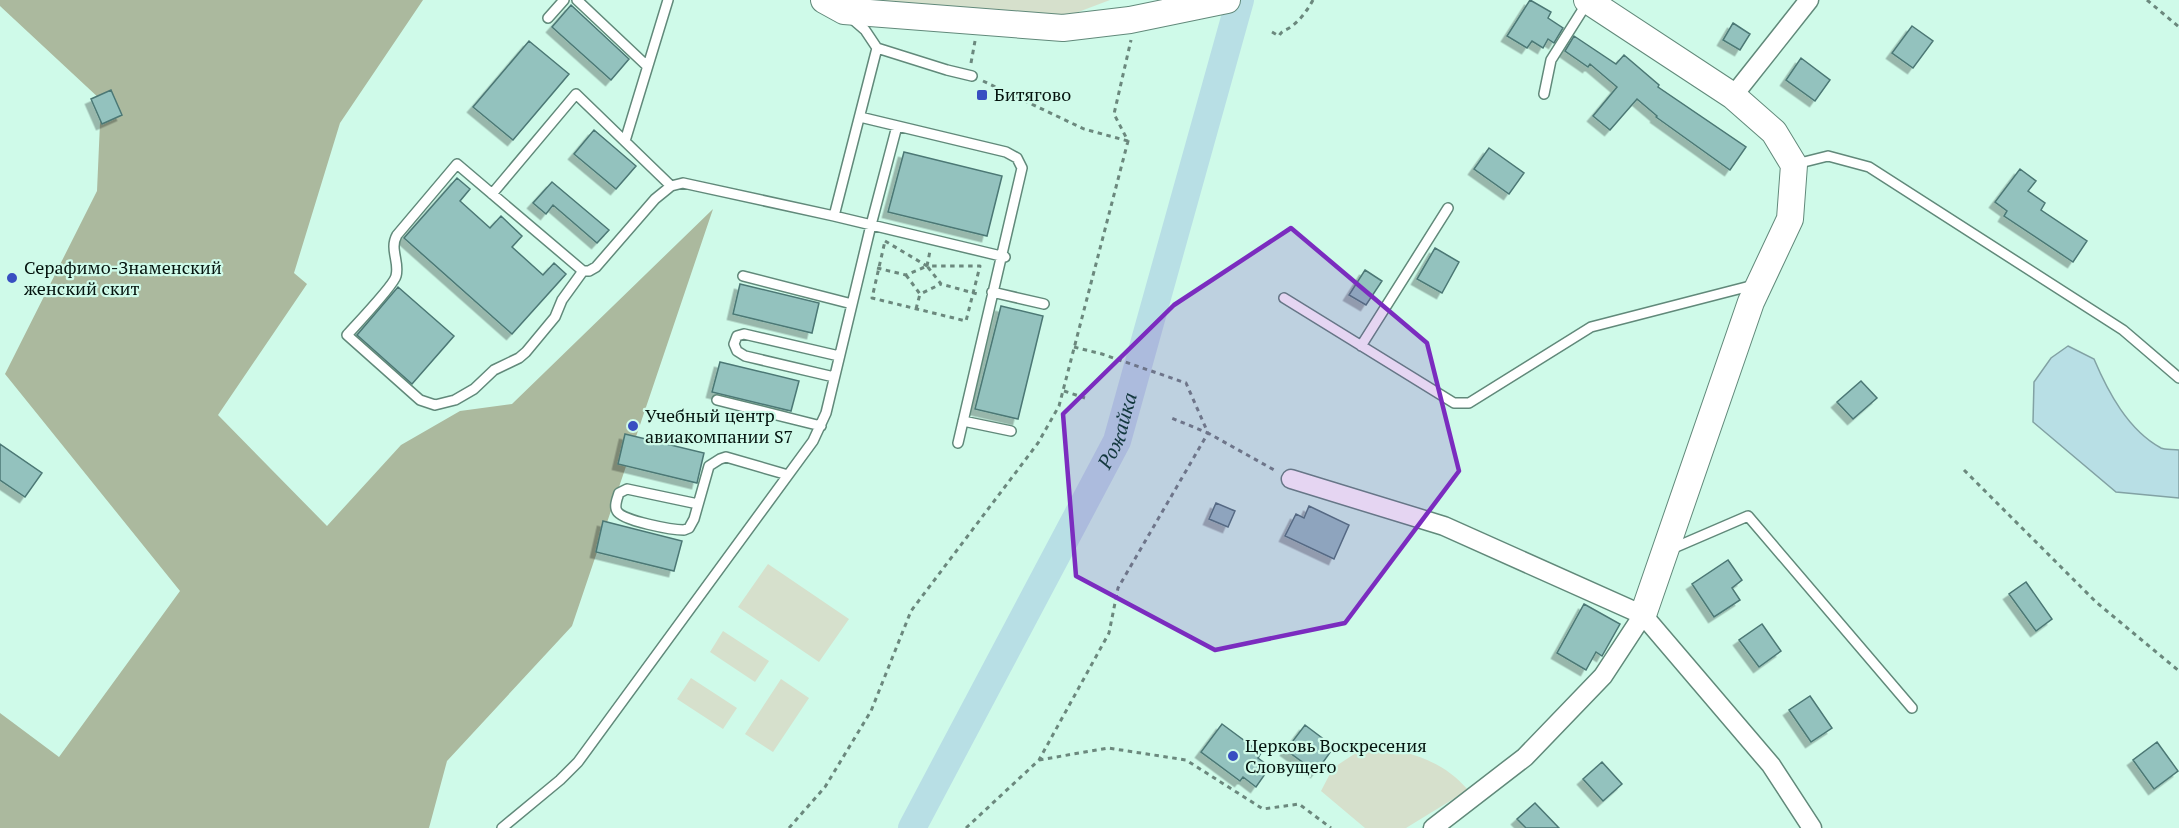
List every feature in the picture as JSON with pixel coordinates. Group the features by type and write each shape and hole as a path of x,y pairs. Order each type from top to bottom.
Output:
{"street":[{"path":"1433,828 1526,757 1603,676 1643,615 1751,302 1790,219 1794,165 1774,132 1733,96 1588,0"},
{"path":"1733,96 1809,0"},
{"path":"834,5 1063,28 1130,20 1221,2"},
{"path":"1291,479 1444,526 1643,615 1771,765 1812,828"}],"lane":[{"path":"548,18 564,0"},
{"path":"577,0 647,66"},
{"path":"625,141 668,0"},
{"path":"1544,93 1551,60 1588,0"},
{"path":"834,5 865,30 877,48 972,76"},
{"path":"834,216 877,48"},
{"path":"492,194 576,94 670,186"},
{"path":"860,117 1006,152 1017,158 1022,168 958,443"},
{"path":"502,828 578,762 788,475 821,426 897,126"},
{"path":"1794,165 1827,156 1869,166 2123,330 2179,378"},
{"path":"583,271 562,300 555,317 526,352 494,370 474,389 454,400 435,405 420,400 347,334 395,280 397,267 393,246 397,235 458,164 583,271 596,267 655,199 670,186 683,183 834,216 1003,257"},
{"path":"1361,346 1448,208"},
{"path":"743,276 852,304"},
{"path":"1284,298 1454,403 1469,403 1591,327 1760,283"},
{"path":"992,295 1044,304"},
{"path":"834,377 745,356 736,351 734,344 737,336 744,334 839,356"},
{"path":"717,400 821,426"},
{"path":"963,421 1011,432"},
{"path":"698,504 627,489 619,493 615,506 622,517 679,530 689,528 693,524 709,466 720,459 726,458 788,475"},
{"path":"1664,552 1748,516 1912,708"}],"path":[{"path":"1272,32 1279,36 1282,31 1290,28 1306,12 1313,0"},
{"path":"2147,0 2179,27"},
{"path":"990,22 974,42 971,57 972,76 1084,129 1128,141"},
{"path":"861,264 879,268 906,275 927,266 980,266 973,293 966,321 872,298 879,268 885,241 927,266 941,284 973,293 992,295"},
{"path":"906,275 920,294"},
{"path":"916,309 920,294 941,284"},
{"path":"1074,347 1102,354 1186,383 1208,433"},
{"path":"1064,391 1085,398"},
{"path":"1169,417 1208,433 1291,479"},
{"path":"966,828 1039,760 1109,633 1118,588 1208,433"},
{"path":"1964,470 2096,602 2179,671"},
{"path":"1039,760 1108,748 1186,760 1263,809 1299,804 1330,828"}],"highlighted area":[{"path":"1291,228 1427,343 1459,471 1345,623 1215,650 1076,576 1063,414 1174,305"}],"green space":[{"path":"0,0 423,0 340,123 294,273 307,284 218,415 327,526 401,445 460,411 512,404 713,209 572,626 447,761 429,828 0,828 0,713 59,757 180,591 5,374 97,191 101,100 0,6"},
{"path":"868,0 1110,0 1065,17"},
{"path":"768,564 849,619 819,662 738,607"},
{"path":"723,631 769,661 755,682 710,652"},
{"path":"691,678 737,708 723,729 677,699"},
{"path":"781,679 809,698 773,752 745,734"},
{"path":"1368,745 1422,758 1447,771 1468,790 1406,828 1365,828 1321,791 1333,768"}],"water":[{"path":"2068,346 2094,359 2120,409 2139,431 2161,448 2179,450 2179,498 2116,492 2033,422 2034,382 2051,358"}],"building":[{"path":"1530,0 1551,12 1548,18 1563,28 1554,43 1548,39 1543,48 1532,41 1527,48 1507,36"},
{"path":"571,5 629,59 611,80 552,27"},
{"path":"1733,23 1750,34 1740,50 1723,40"},
{"path":"1912,26 1933,41 1913,68 1892,53"},
{"path":"1574,36 1616,64 1624,55 1659,85 1658,87 1746,147 1730,170 1656,117 1637,99 1610,130 1593,116 1617,87 1590,64 1588,67 1565,51"},
{"path":"529,41 569,74 513,140 473,107"},
{"path":"1801,58 1830,80 1815,101 1786,80"},
{"path":"111,90 122,115 102,124 91,99"},
{"path":"594,130 636,166 616,189 574,154"},
{"path":"1489,148 1524,173 1509,194 1474,169"},
{"path":"904,152 1002,176 987,236 888,212"},
{"path":"2020,169 2036,181 2028,191 2045,203 2041,210 2087,241 2073,262 2004,216 2007,211 1995,202"},
{"path":"457,178 470,189 460,201 490,228 501,216 522,236 512,247 543,275 554,263 566,274 512,334 404,238"},
{"path":"552,182 609,230 597,243 553,205 546,214 533,203"},
{"path":"1435,248 1459,262 1442,293 1417,279"},
{"path":"1365,270 1382,281 1366,305 1349,295"},
{"path":"740,284 819,303 812,333 733,314"},
{"path":"398,287 454,336 412,384 357,335"},
{"path":"1001,306 1043,316 1018,419 975,409"},
{"path":"720,362 799,381 791,411 712,392"},
{"path":"1861,381 1877,398 1853,419 1837,402"},
{"path":"625,434 704,453 697,483 618,464"},
{"path":"0,444 42,473 25,497 0,480"},
{"path":"1216,503 1235,511 1228,527 1209,519"},
{"path":"1309,506 1349,525 1334,559 1285,536 1296,514 1304,518"},
{"path":"603,521 682,541 674,571 596,552"},
{"path":"1728,560 1742,580 1732,588 1740,600 1714,617 1692,584"},
{"path":"2026,582 2052,619 2036,631 2009,594"},
{"path":"1584,604 1620,624 1602,656 1596,652 1586,670 1557,653"},
{"path":"1762,624 1781,651 1759,667 1739,640"},
{"path":"1810,696 1832,728 1811,742 1789,710"},
{"name":"Церковь Воскресения Словущего","path":"1222,724 1261,753 1258,758 1270,767 1256,787 1243,777 1240,781 1201,752"},
{"path":"1305,725 1334,747 1316,772 1286,750"},
{"path":"2157,742 2178,771 2154,789 2133,760"},
{"path":"1602,762 1622,784 1603,801 1583,779"},
{"path":"1535,803 1559,828 1526,828 1517,819"}],"waterway":[{"name":"Рожайка","path":"912,828 1117,441 1240,0"}],"place":[{"name":"Битягово","path":"982,95"},
{"name":"Серафимо-Знаменский женский скит","path":"12,278"},
{"name":"Учебный центр авиакомпании S7","path":"633,426"},
{"name":"Церковь Воскресения Словущего","path":"1233,756"}]}
